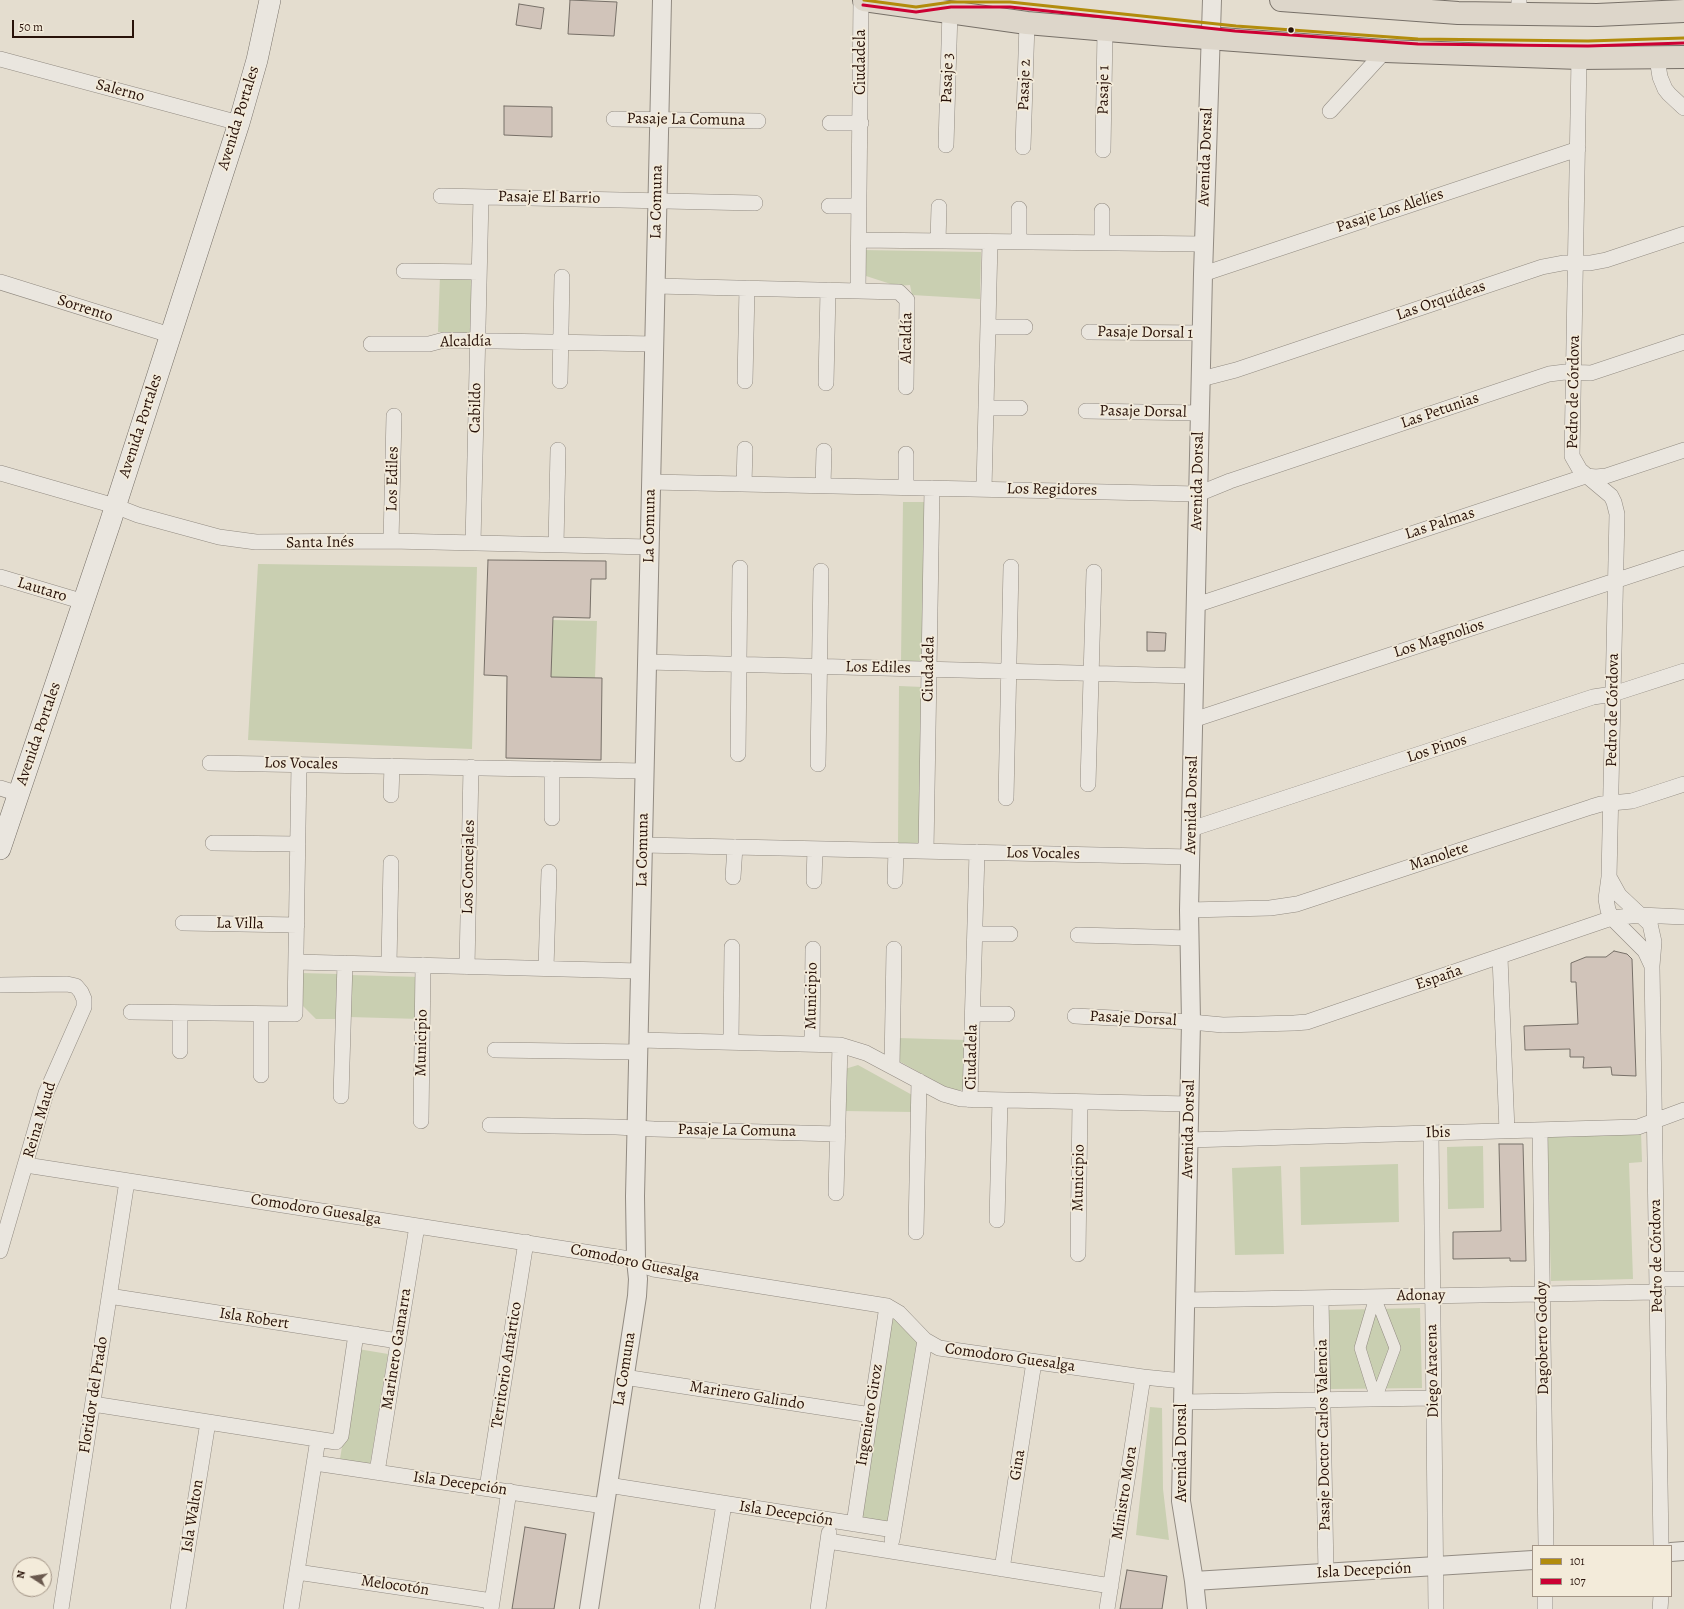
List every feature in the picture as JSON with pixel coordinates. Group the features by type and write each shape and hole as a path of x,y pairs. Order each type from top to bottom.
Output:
{"main road":[{"name":"Avenida Portales","path":"0,849 9,791 84,602 239,123 257,60 270,0"},
{"path":"863,0 1027,23 1105,31 1385,51 1579,58 1684,57"},
{"path":"1281,0 1385,4 1458,13 1519,7 1597,15 1649,6 1684,11"}],"street":[{"name":"La Comuna","path":"589,1609 637,1296 638,1280 636,1260 636,1128 662,0"},
{"name":"Ciudadela","path":"858,291 863,0"},
{"name":"Avenida Dorsal","path":"1197,1609 1181,1501 1191,1022 1190,857 1202,333 1202,274 1212,0"},
{"name":"Pasaje 3","path":"946,145 950,11"},
{"name":"Pasaje 2","path":"1023,147 1027,23"},
{"name":"Pasaje 1","path":"1103,150 1105,31"},
{"path":"1330,111 1385,51"},
{"name":"Pedro de Córdova","path":"1579,58 1572,456 1577,467 1605,491 1614,502 1616,514 1609,876 1606,899 1608,910 1612,918 1645,951 1652,966"},
{"path":"1657,58 1660,77 1665,89 1673,99 1684,108"},
{"name":"Salerno","path":"0,59 239,123"},
{"name":"Pasaje La Comuna","path":"614,119 758,122"},
{"path":"830,123 861,124"},
{"name":"Pasaje Los Alelíes","path":"1202,274 1578,149"},
{"name":"Pasaje El Barrio","path":"441,196 657,201"},
{"name":"Cabildo","path":"473,543 481,197"},
{"path":"657,201 755,203"},
{"path":"829,206 859,206"},
{"path":"938,241 939,207"},
{"path":"1019,242 1020,209"},
{"path":"1102,211 1102,243"},
{"name":"Las Orquídeas","path":"1200,379 1236,370 1542,267 1563,263 1606,260 1684,234"},
{"path":"859,240 1204,244"},
{"path":"984,489 990,242"},
{"path":"404,271 479,272"},
{"path":"560,381 562,277"},
{"name":"Sorrento","path":"0,282 170,335"},
{"name":"Alcaldía","path":"656,286 898,292 907,300 906,387"},
{"path":"745,382 746,288"},
{"path":"826,383 828,290"},
{"path":"988,327 1025,327"},
{"name":"Pasaje Dorsal 1","path":"1088,332 1202,333"},
{"name":"Alcaldía","path":"371,344 429,344 444,340 654,344"},
{"name":"Las Petunias","path":"1198,494 1230,481 1549,374 1565,372 1584,374 1684,342"},
{"path":"986,408 1020,408"},
{"name":"Pasaje Dorsal","path":"1086,411 1200,413"},
{"name":"Los Ediles","path":"391,541 394,416"},
{"path":"744,484 745,449"},
{"path":"556,545 558,450"},
{"name":"Las Palmas","path":"1196,605 1586,476 1606,476 1684,450"},
{"path":"823,485 824,451"},
{"path":"906,454 906,487"},
{"name":"Santa Inés","path":"0,473 115,506 138,515 234,540 278,543 391,541 650,547"},
{"name":"Los Regidores","path":"651,482 1198,494"},
{"name":"Ciudadela","path":"926,851 932,488"},
{"name":"Los Magnolios","path":"1193,720 1684,558"},
{"path":"1006,798 1011,567"},
{"path":"738,754 740,568"},
{"path":"818,764 821,570"},
{"path":"1088,784 1094,572"},
{"name":"Lautaro","path":"0,577 84,602"},
{"name":"Los Ediles","path":"647,662 1194,676"},
{"name":"Los Pinos","path":"1191,830 1593,697 1613,694 1684,671"},
{"name":"Los Vocales","path":"210,763 645,771"},
{"path":"131,1012 294,1014 300,764"},
{"path":"391,795 392,766"},
{"name":"Los Concejales","path":"467,967 472,767"},
{"path":"552,769 552,818"},
{"name":"Manolete","path":"1190,910 1270,908 1297,904 1591,807 1610,803 1632,801 1684,784"},
{"path":"213,842 298,844"},
{"name":"Los Vocales","path":"643,845 1190,857"},
{"path":"733,877 735,847"},
{"path":"814,881 815,849"},
{"path":"896,850 896,881"},
{"name":"Ciudadela","path":"970,1100 977,852"},
{"path":"389,964 391,863"},
{"path":"546,968 550,872"},
{"name":"Pedro de Córdova","path":"1609,876 1619,895 1650,924 1653,932 1654,1121 1658,1286 1661,1545"},
{"name":"España","path":"1191,1022 1223,1025 1307,1022 1612,918 1640,915 1684,917"},
{"name":"La Villa","path":"183,923 297,924"},
{"path":"975,934 1010,934"},
{"path":"1078,935 1190,938"},
{"path":"731,1042 732,947"},
{"name":"Municipio","path":"812,1044 813,949"},
{"path":"892,1066 894,949"},
{"path":"1500,957 1507,1130"},
{"path":"296,962 640,971"},
{"path":"341,1096 345,964"},
{"name":"Municipio","path":"421,1121 423,965"},
{"name":"Reina Maud","path":"0,985 66,984 76,986 84,999 84,1007 46,1093 0,1250"},
{"path":"180,1013 180,1051"},
{"path":"261,1014 261,1075"},
{"name":"Ciudadela","path":"973,1014 1007,1014"},
{"name":"Pasaje Dorsal","path":"1075,1016 1191,1022"},
{"name":"Municipio","path":"638,1046 731,1042 840,1045 858,1049 943,1094 961,1099 1189,1104"},
{"name":"Municipio","path":"836,1193 840,1045"},
{"path":"495,1050 638,1046"},
{"path":"916,1232 918,1081"},
{"path":"997,1220 1000,1100"},
{"name":"Municipio","path":"1078,1254 1080,1102"},
{"name":"Ibis","path":"1188,1140 1638,1127 1684,1110"},
{"path":"490,1125 636,1128"},
{"name":"Pasaje La Comuna","path":"636,1128 838,1134"},
{"name":"Dagoberto Godoy","path":"1540,1130 1546,1545"},
{"name":"Diego Aracena","path":"1431,1133 1436,1609"},
{"name":"Comodoro Guesalga","path":"26,1165 636,1260 644,1266 653,1269 887,1306 899,1312 925,1340 934,1346 944,1349 1143,1377 1183,1381"},
{"name":"Floridor del Prado","path":"61,1609 127,1180"},
{"name":"Marinero Gamarra","path":"377,1472 417,1226"},
{"name":"Territorio Antártico","path":"487,1488 526,1242"},
{"name":"Adonay","path":"1185,1300 1542,1294 1658,1286 1684,1279"},
{"name":"Isla Robert","path":"109,1296 398,1341"},
{"path":"1375,1297 1395,1348 1376,1399"},
{"path":"1375,1297 1360,1348 1376,1399"},
{"name":"Pasaje Doctor Carlos Valencia","path":"1321,1298 1326,1573"},
{"name":"Ingeniero Giroz","path":"854,1524 887,1306"},
{"path":"93,1404 333,1442 338,1440 341,1436 356,1334"},
{"path":"890,1551 925,1340"},
{"name":"Gina","path":"1002,1568 1034,1362"},
{"name":"Marinero Galindo","path":"624,1377 871,1414"},
{"name":"Ministro Mora","path":"1107,1609 1143,1377"},
{"path":"1182,1402 1433,1398"},
{"name":"Isla Walton","path":"178,1609 208,1422"},
{"path":"292,1609 318,1439"},
{"name":"Isla Decepción","path":"314,1463 604,1506"},
{"name":"Isla Decepción","path":"608,1485 894,1530"},
{"path":"491,1605 509,1491"},
{"path":"707,1609 724,1504"},
{"path":"818,1609 831,1521"},
{"name":"Isla Decepción","path":"828,1541 1110,1586"},
{"path":"1672,1552 1684,1551"},
{"name":"Isla Decepción","path":"1194,1581 1532,1560"},
{"name":"Melocotón","path":"298,1572 491,1605"},
{"path":"1545,1597 1545,1609"},
{"path":"1660,1609 1661,1597"}],"green space":[{"path":"862,250 981,252 980,299 912,295 910,285 897,286 866,276"},
{"path":"440,275 475,276 472,333 438,332"},
{"path":"903,502 929,502 924,663 901,662"},
{"path":"258,564 477,567 472,749 248,740"},
{"path":"553,620 597,621 595,678 551,677"},
{"path":"899,686 923,687 922,844 898,844"},
{"path":"301,973 338,974 337,1019 316,1019 301,1004"},
{"path":"350,975 421,977 420,1019 349,1017"},
{"path":"898,1038 967,1040 966,1088 958,1091 944,1086 897,1060"},
{"path":"858,1065 914,1096 913,1112 844,1111 845,1069"},
{"path":"1641,1132 1642,1162 1629,1163 1633,1279 1551,1281 1547,1135"},
{"path":"1483,1146 1484,1208 1448,1209 1447,1147"},
{"path":"1398,1164 1399,1222 1301,1225 1300,1167"},
{"path":"1281,1166 1284,1254 1235,1255 1232,1168"},
{"path":"1420,1308 1422,1388 1330,1389 1329,1310"},
{"path":"890,1318 899,1320 922,1344 891,1522 858,1517"},
{"path":"358,1349 388,1354 370,1465 340,1459"},
{"path":"1150,1407 1162,1408 1163,1489 1169,1540 1136,1535"}],"building":[{"path":"570,0 617,2 614,36 568,34"},
{"path":"519,4 544,8 541,29 516,25"},
{"path":"504,106 552,107 552,137 504,135"},
{"path":"488,560 606,561 606,579 591,579 590,618 553,617 551,677 602,678 601,760 506,758 507,676 484,675"},
{"path":"1147,632 1166,633 1165,651 1147,651"},
{"path":"1614,951 1627,954 1632,959 1636,1076 1612,1075 1611,1067 1583,1068 1584,1057 1570,1057 1570,1049 1525,1050 1524,1026 1578,1024 1576,982 1571,982 1571,963 1586,957 1606,957"},
{"path":"1499,1144 1523,1144 1526,1261 1510,1261 1510,1258 1453,1259 1453,1232 1501,1231"},
{"path":"525,1527 566,1534 554,1609 512,1609"},
{"path":"1127,1570 1167,1576 1162,1609 1120,1609"}],"transit line":[{"name":"101","path":"864,0 916,7 951,2 1010,2 1236,26 1418,39 1588,41 1684,38"},
{"name":"107","path":"863,5 916,12 951,7 1010,7 1235,31 1418,44 1588,46 1684,43"}]}
